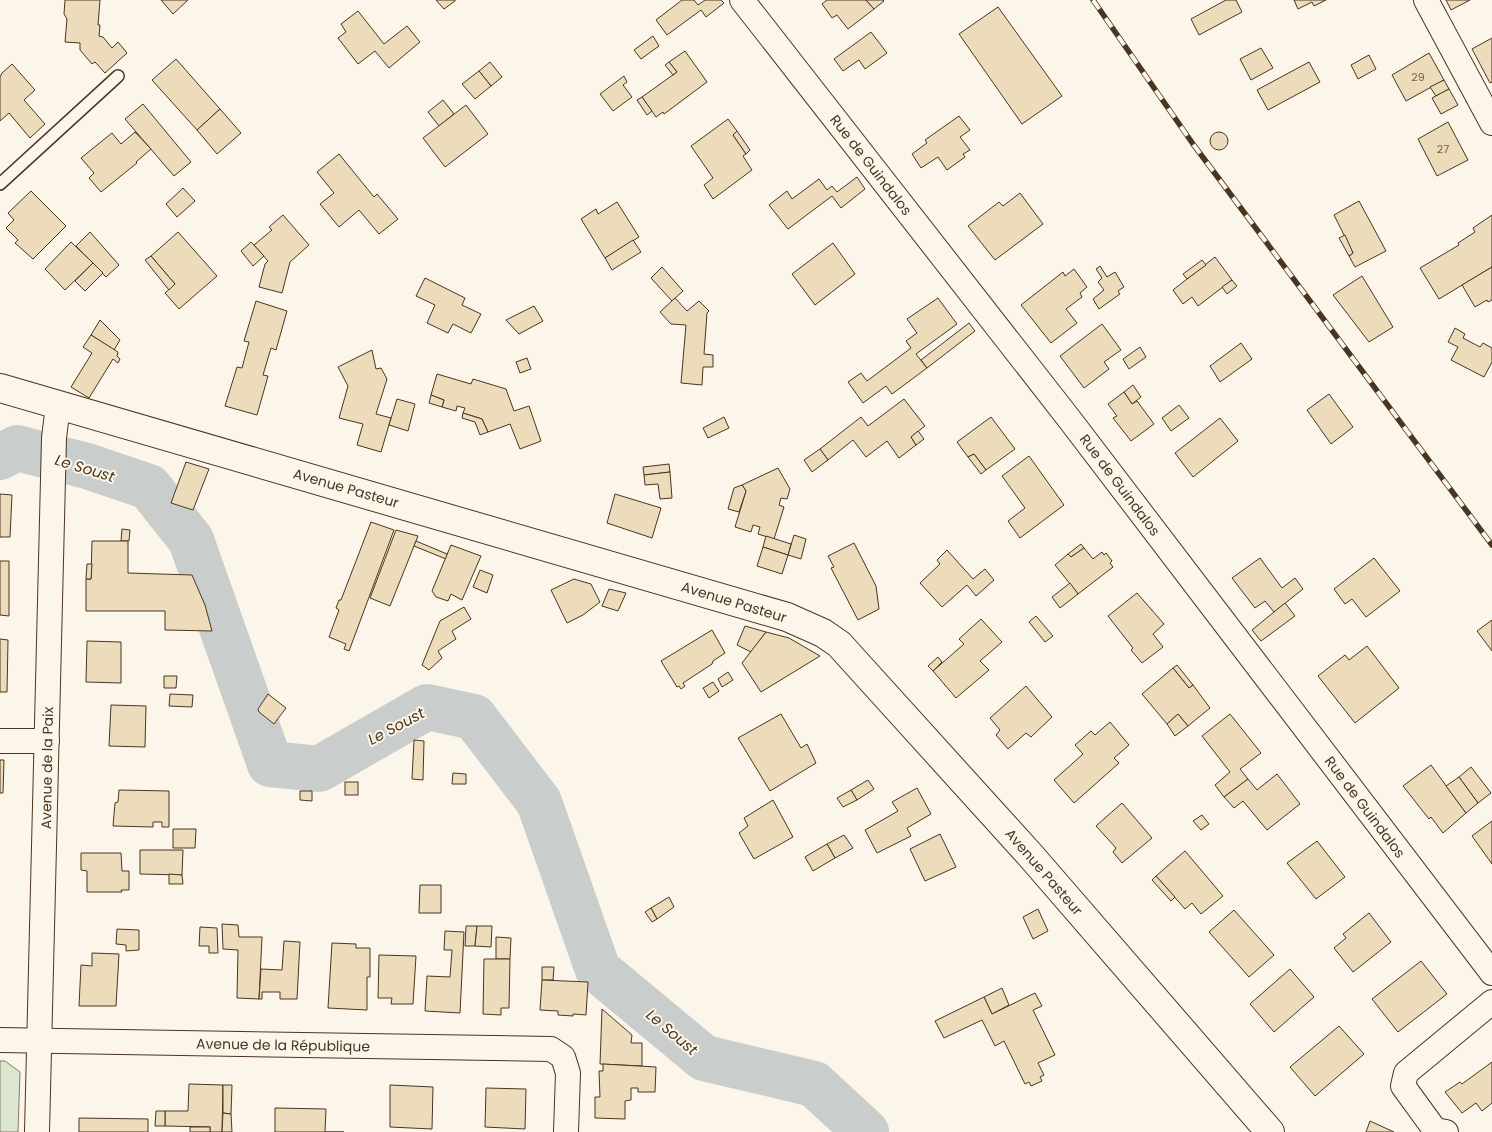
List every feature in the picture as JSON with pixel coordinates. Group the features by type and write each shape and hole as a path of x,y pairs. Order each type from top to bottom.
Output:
{"street":[{"name":"Rue de Guindalos","path":"742,0 1070,420 1492,974"},
{"path":"1426,0 1492,123"},
{"name":"Avenue Pasteur","path":"0,388 787,616 823,633 839,644 1031,856 1270,1132"},
{"name":"Avenue de la Paix","path":"37,1132 54,438 58,404"},
{"path":"0,741 48,742"},
{"path":"1446,1132 1434,1130 1403,1086 1406,1073 1492,1002"},
{"name":"Avenue de la République","path":"0,1040 551,1049 563,1057 568,1073 566,1132"}],"lane":[{"path":"0,184 118,76"}],"green space":[{"path":"0,1061 5,1061 20,1072 18,1132 0,1132"}],"building":[{"path":"65,0 100,0 99,36 103,37 112,48 118,42 127,53 105,73 95,62 92,64 80,50 80,43 65,42 67,19 64,14"},
{"path":"161,0 188,0 173,14"},
{"path":"436,0 455,0 455,1 444,9"},
{"path":"682,0 694,0 698,5 705,0 721,0 724,3 706,17 701,10 667,35 656,20"},
{"path":"827,0 866,0 874,9 848,29 837,15 832,18 822,4"},
{"path":"866,0 883,0 884,1 874,9"},
{"path":"1226,0 1236,0 1242,12 1199,35 1191,19"},
{"path":"1294,0 1326,0 1314,6 1312,2 1298,9"},
{"path":"1446,0 1470,0 1451,10"},
{"path":"998,7 1062,96 1022,124 959,34"},
{"path":"358,11 384,44 407,26 420,42 389,68 375,51 358,64 338,38 346,32 341,24"},
{"path":"871,32 887,53 865,69 859,60 843,71 834,59"},
{"path":"653,36 659,46 641,59 634,50"},
{"path":"1492,38 1492,82 1490,83 1472,49"},
{"path":"1261,48 1273,68 1251,80 1240,59"},
{"path":"685,51 707,82 664,114 663,112 656,117 642,97 677,72 669,62"},
{"path":"1429,53 1444,80 1406,101 1392,75"},
{"path":"1369,55 1376,69 1358,79 1351,65"},
{"path":"176,59 220,109 197,130 152,80"},
{"path":"490,62 502,77 491,86 479,71"},
{"path":"669,62 677,72 673,75 665,65"},
{"path":"1309,62 1320,82 1268,110 1257,90"},
{"path":"12,64 35,90 24,100 45,124 30,138 9,113 0,121 0,77"},
{"path":"479,71 491,86 475,99 462,84"},
{"path":"624,76 627,82 623,85 632,97 613,111 600,94"},
{"path":"1444,80 1449,89 1436,96 1430,87"},
{"path":"1449,89 1458,105 1441,114 1432,98"},
{"path":"642,97 652,111 647,115 637,100"},
{"path":"443,100 454,114 439,126 428,112"},
{"path":"143,104 191,162 174,176 125,119"},
{"path":"466,105 488,134 445,167 423,138"},
{"path":"220,109 241,133 217,154 197,130"},
{"path":"959,116 970,130 960,137 970,150 963,154 965,157 947,170 938,157 921,168 912,154 927,143 925,140"},
{"path":"728,119 737,131 733,135 746,154 743,156 752,170 713,199 704,185 713,178 691,146"},
{"path":"1448,122 1468,160 1437,176 1418,139"},
{"path":"737,131 750,150 746,154 733,135"},
{"path":"135,132 151,149 101,192 89,178 94,173 81,158 112,133 121,144"},
{"path":"1219,132 1225,135 1228,141 1225,147 1219,150 1213,147 1210,141 1213,135"},
{"path":"339,154 374,197 377,194 398,219 379,234 359,210 339,227 320,204 334,193 317,172"},
{"path":"857,177 865,189 841,208 832,196 788,229 769,205 787,191 792,199 819,179 827,190 832,186 837,192"},
{"path":"183,188 195,201 177,217 166,204"},
{"path":"31,191 66,226 33,259 15,243 18,240 6,228 14,220 8,213"},
{"path":"1020,193 1043,224 995,260 968,226 999,202 1003,206"},
{"path":"1359,201 1386,251 1355,267 1349,256 1353,253 1334,215"},
{"path":"617,202 639,237 605,258 581,219 596,209 598,214"},
{"path":"283,215 309,245 290,262 282,293 259,287 265,264 268,261 254,245 272,230 269,227"},
{"path":"1492,215 1492,267 1439,299 1420,268 1459,245 1458,243 1475,232 1473,228"},
{"path":"90,232 119,265 106,277 76,246"},
{"path":"178,232 217,276 179,309 165,293 175,284 151,256"},
{"path":"1345,235 1353,253 1349,256 1339,238"},
{"path":"633,240 641,252 612,270 605,258"},
{"path":"71,242 93,263 65,290 45,269"},
{"path":"251,242 264,256 253,266 241,251"},
{"path":"833,243 855,274 815,305 792,274"},
{"path":"151,256 175,284 169,290 145,260"},
{"path":"1215,257 1232,280 1198,306 1192,297 1183,304 1173,290"},
{"path":"1202,260 1206,265 1187,279 1183,274"},
{"path":"93,263 103,273 85,291 75,281"},
{"path":"1100,266 1107,277 1115,272 1124,287 1118,291 1120,294 1099,309 1093,299 1104,290 1098,282 1102,278 1096,269"},
{"path":"662,267 683,291 672,301 651,278"},
{"path":"1492,267 1492,300 1488,302 1487,300 1475,307 1462,285"},
{"path":"1074,269 1087,287 1080,293 1082,297 1066,309 1077,323 1051,343 1021,305 1063,272 1065,276"},
{"path":"1362,276 1393,327 1369,342 1333,295"},
{"path":"425,278 465,298 462,305 481,314 471,333 453,324 448,333 427,323 435,305 416,296"},
{"path":"1232,280 1237,286 1227,294 1222,287"},
{"path":"675,298 687,311 699,301 709,311 707,313 704,354 713,355 713,367 703,367 702,385 681,383 686,325 671,324 660,312"},
{"path":"938,298 957,324 916,354 927,368 892,394 886,386 863,403 848,382 861,373 867,381 911,348 906,341 917,333 907,319"},
{"path":"256,301 287,311 276,350 271,348 263,375 268,376 257,415 225,406 237,367 242,368 249,342 244,341"},
{"path":"534,306 543,321 519,334 506,320"},
{"path":"100,320 120,340 114,350 91,335"},
{"path":"969,323 975,331 927,368 921,360"},
{"path":"1102,324 1121,350 1104,362 1109,369 1084,388 1060,356"},
{"path":"1455,328 1465,334 1463,338 1480,347 1483,343 1492,348 1492,362 1484,377 1451,360 1458,347 1448,342"},
{"path":"91,335 118,352 117,356 120,359 118,363 113,359 89,398 71,387 92,353 83,347"},
{"path":"1241,343 1252,359 1220,382 1210,366"},
{"path":"1140,347 1146,357 1129,369 1123,359"},
{"path":"372,350 376,369 381,368 387,379 376,414 391,418 381,452 357,445 363,424 339,418 348,386 338,367"},
{"path":"527,358 531,369 520,373 516,362"},
{"path":"437,374 471,384 473,379 506,389 514,411 529,406 541,441 520,449 510,424 488,432 482,419 463,413 465,408 457,406 456,411 442,407 444,400 431,395"},
{"path":"1133,385 1141,397 1132,404 1124,392"},
{"path":"1124,392 1132,404 1137,401 1154,424 1131,441 1113,418 1117,416 1108,404"},
{"path":"1329,394 1353,427 1331,444 1307,410"},
{"path":"431,395 444,400 442,407 429,403"},
{"path":"397,399 415,404 408,431 389,425"},
{"path":"904,399 925,426 911,437 916,445 899,458 887,441 866,457 853,440 828,460 820,449 861,417 868,426"},
{"path":"1179,405 1189,418 1171,431 1162,418"},
{"path":"463,413 482,419 488,432 480,435 475,422 462,418"},
{"path":"724,417 729,428 708,438 703,428"},
{"path":"991,417 1015,449 986,470 974,454 968,457 957,442"},
{"path":"1220,418 1238,441 1193,477 1175,453"},
{"path":"918,431 924,439 916,445 911,437"},
{"path":"820,449 828,460 812,472 804,460"},
{"path":"974,454 986,470 981,474 968,457"},
{"path":"1029,456 1064,505 1020,538 1008,521 1025,508 1002,476"},
{"path":"186,462 209,469 193,510 171,503"},
{"path":"669,464 670,472 644,475 643,467"},
{"path":"778,468 790,489 787,499 781,498 779,505 784,507 774,539 758,534 760,527 753,525 751,532 735,527 746,491 742,485"},
{"path":"670,472 672,498 660,499 658,484 645,485 644,475"},
{"path":"742,485 746,491 739,512 728,509 734,488"},
{"path":"0,494 12,495 10,537 0,537"},
{"path":"615,494 661,508 652,538 607,523"},
{"path":"371,522 394,530 349,651 344,649 346,644 329,637 339,610 336,608 339,600 341,600"},
{"path":"122,529 130,530 129,541 121,541"},
{"path":"396,530 418,536 390,606 370,598"},
{"path":"794,535 806,539 801,559 788,555"},
{"path":"766,536 791,544 788,555 763,547"},
{"path":"92,541 128,541 128,573 192,575 205,605 212,631 165,630 165,611 86,611 86,579 91,579"},
{"path":"416,541 447,554 446,559 414,546"},
{"path":"854,543 876,586 879,609 858,620 831,568 834,567 828,556"},
{"path":"1081,544 1084,548 1071,557 1068,554"},
{"path":"451,545 481,556 462,600 451,594 448,601 436,597 432,591"},
{"path":"763,547 788,555 782,574 757,566"},
{"path":"1084,548 1093,559 1102,552 1104,555 1106,553 1112,561 1110,563 1113,567 1078,594 1055,565 1068,554 1071,557"},
{"path":"947,550 973,579 985,569 994,580 976,596 967,585 942,607 920,583 940,564 937,560"},
{"path":"1260,558 1282,588 1295,578 1303,589 1274,612 1265,601 1255,608 1232,578"},
{"path":"1374,558 1400,591 1366,617 1352,599 1345,604 1334,589"},
{"path":"0,561 9,561 9,616 0,615"},
{"path":"87,564 92,564 91,579 86,579"},
{"path":"480,570 493,575 487,593 473,587"},
{"path":"574,579 591,584 600,602 583,615 567,623 551,590"},
{"path":"1070,583 1078,594 1060,608 1052,597"},
{"path":"609,589 626,593 618,611 602,606"},
{"path":"1137,593 1164,624 1153,634 1163,647 1142,663 1108,616"},
{"path":"1285,603 1295,616 1261,641 1252,630"},
{"path":"464,607 471,619 452,631 456,639 438,651 442,658 429,670 422,665 440,621"},
{"path":"1036,616 1053,636 1045,642 1029,622"},
{"path":"981,619 1002,642 980,661 989,670 956,698 933,671 964,644 959,639"},
{"path":"1492,620 1492,651 1477,631"},
{"path":"745,626 766,632 751,652 737,645"},
{"path":"712,630 725,653 683,683 685,686 681,689 679,686 677,687 661,661"},
{"path":"766,632 789,638 820,656 761,692 742,663"},
{"path":"0,639 8,640 7,692 0,692"},
{"path":"87,641 121,642 121,683 86,682"},
{"path":"1367,646 1399,688 1355,723 1318,676 1345,655 1349,660"},
{"path":"938,657 942,662 933,671 928,666"},
{"path":"1177,665 1193,685 1189,688 1173,668"},
{"path":"1173,668 1189,688 1193,685 1210,708 1188,726 1178,714 1167,724 1142,694"},
{"path":"728,672 733,680 722,687 718,679"},
{"path":"164,676 177,676 176,688 164,688"},
{"path":"713,682 719,691 709,698 703,688"},
{"path":"1026,686 1052,717 1031,737 1026,733 1008,749 996,735 1000,730 990,718"},
{"path":"170,694 193,695 192,707 169,706"},
{"path":"268,694 286,708 274,724 259,712 258,709"},
{"path":"111,705 146,706 145,747 109,746"},
{"path":"781,714 801,748 807,744 816,763 770,791 738,738"},
{"path":"1178,714 1188,726 1175,736 1167,724"},
{"path":"1230,714 1261,753 1240,769 1248,779 1224,797 1215,785 1230,772 1202,736"},
{"path":"1110,722 1129,745 1114,758 1119,763 1074,803 1054,780 1083,754 1075,745 1091,731 1095,735"},
{"path":"414,740 424,741 423,780 412,779"},
{"path":"0,760 4,760 3,793 0,793"},
{"path":"1431,765 1466,813 1443,833 1431,817 1429,819 1403,786"},
{"path":"1471,767 1491,793 1478,803 1459,777"},
{"path":"453,773 466,774 466,784 452,784"},
{"path":"1277,774 1300,804 1267,830 1243,801 1234,808 1224,797 1248,779 1257,790"},
{"path":"1459,777 1478,803 1466,813 1446,786"},
{"path":"868,780 874,789 857,800 851,790"},
{"path":"345,782 358,782 358,795 345,795"},
{"path":"917,788 931,814 907,828 911,836 877,853 865,830 898,811 892,802"},
{"path":"119,790 169,791 169,827 162,827 162,822 153,822 153,827 113,826 115,803 118,802"},
{"path":"851,790 857,800 843,807 837,798"},
{"path":"300,791 312,791 312,801 300,800"},
{"path":"773,800 793,837 754,859 739,833 748,826 744,818"},
{"path":"1122,803 1152,838 1122,863 1113,852 1116,848 1096,826"},
{"path":"1202,815 1209,824 1201,830 1193,821"},
{"path":"1492,821 1492,864 1472,836"},
{"path":"173,829 196,829 195,848 173,848"},
{"path":"940,834 956,867 925,881 910,849"},
{"path":"844,835 853,848 835,858 827,844"},
{"path":"1317,841 1345,877 1316,899 1287,863"},
{"path":"827,844 835,858 813,871 805,857"},
{"path":"140,850 183,850 182,875 140,874"},
{"path":"1185,851 1223,896 1201,914 1192,903 1185,909 1156,876"},
{"path":"81,853 121,853 122,871 129,871 129,890 121,890 122,892 87,892 87,871 81,870"},
{"path":"169,874 182,875 183,884 169,884"},
{"path":"1156,876 1175,897 1171,901 1152,880"},
{"path":"420,885 441,885 441,913 419,913"},
{"path":"669,897 674,907 657,919 651,908"},
{"path":"651,908 657,919 652,922 645,912"},
{"path":"1038,909 1048,931 1033,939 1023,917"},
{"path":"1234,910 1274,955 1249,977 1209,932"},
{"path":"1369,913 1391,942 1353,972 1334,948 1346,938 1343,934"},
{"path":"222,924 238,925 239,937 262,937 259,999 237,998 238,950 223,949"},
{"path":"466,926 477,926 475,946 465,946"},
{"path":"477,926 492,926 491,947 475,946"},
{"path":"200,927 217,928 218,953 209,953 209,946 199,946"},
{"path":"117,929 139,930 139,950 126,951 126,945 116,944"},
{"path":"445,931 464,932 460,1013 425,1011 427,976 450,977 452,950 444,950"},
{"path":"496,937 511,938 510,959 496,959"},
{"path":"284,941 300,942 297,999 280,999 280,992 262,992 262,999 259,999 261,969 282,970"},
{"path":"332,943 356,944 356,948 370,948 370,977 367,977 367,1010 328,1008"},
{"path":"92,953 119,954 116,1006 79,1006 81,965 92,966"},
{"path":"379,955 416,956 413,1004 391,1004 392,998 378,998"},
{"path":"484,959 510,959 509,1008 501,1008 501,1015 483,1014"},
{"path":"1421,961 1447,994 1398,1032 1372,999"},
{"path":"542,967 554,967 553,980 542,980"},
{"path":"1290,969 1314,997 1274,1032 1250,1004"},
{"path":"542,980 588,982 586,1015 558,1015 558,1011 540,1010"},
{"path":"1002,988 1009,1005 992,1014 984,997"},
{"path":"1035,993 1042,1006 1033,1010 1055,1055 1038,1063 1044,1075 1040,1077 1042,1081 1031,1086 1029,1082 1025,1084 1004,1041 995,1046 982,1020 944,1038 935,1021 984,997 992,1014"},
{"path":"602,1009 632,1035 631,1043 642,1043 642,1066 600,1064"},
{"path":"1339,1026 1364,1054 1315,1096 1290,1067"},
{"path":"1492,1062 1492,1103 1482,1111 1476,1103 1462,1113 1445,1092 1460,1082 1462,1084"},
{"path":"603,1064 656,1067 655,1092 638,1092 638,1088 631,1088 631,1100 625,1101 625,1119 595,1118 595,1097 600,1097 599,1071 603,1071"},
{"path":"189,1084 223,1085 222,1132 210,1132 210,1127 165,1126 165,1111 188,1111"},
{"path":"223,1085 232,1085 231,1114 223,1113"},
{"path":"390,1085 433,1087 432,1129 390,1127"},
{"path":"486,1088 526,1089 525,1129 485,1127"},
{"path":"275,1108 326,1109 325,1132 275,1132"},
{"path":"156,1111 165,1111 165,1126 155,1126"},
{"path":"223,1113 231,1114 232,1132 222,1132"},
{"path":"79,1118 148,1119 148,1132 79,1132"},
{"path":"1370,1121 1394,1132 1366,1132"},
{"path":"190,1127 210,1127 210,1132 190,1132"}],"waterway":[{"name":"Le Soust","path":"0,457 17,448 87,466 149,487 191,540 270,764 319,769 427,707 474,717 539,802 598,970 704,1058 814,1084 866,1132"}],"railway":[{"path":"1093,0 1193,144 1492,545"}]}
